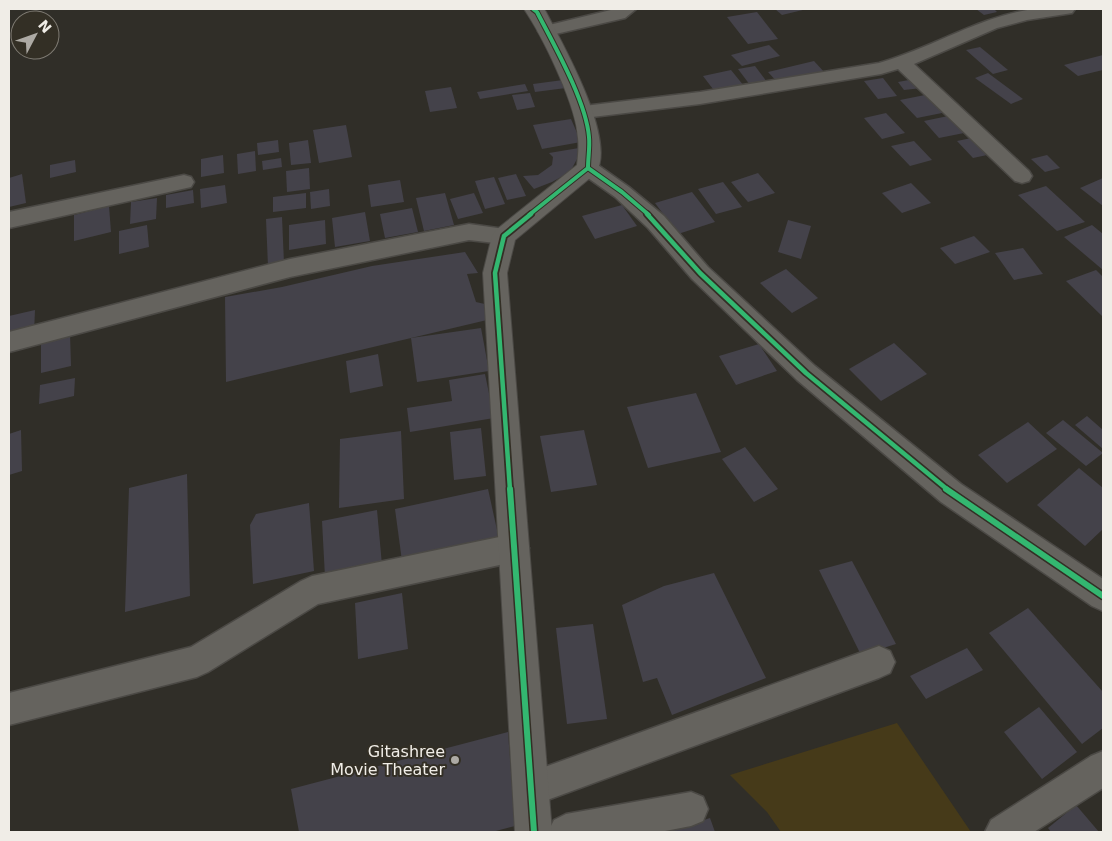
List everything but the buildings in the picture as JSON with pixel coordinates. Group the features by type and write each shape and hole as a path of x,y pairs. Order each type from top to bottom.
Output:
{"street":[{"path":"533,9 547,31 584,112 589,137 588,168 504,236 495,273 534,832"},
{"path":"547,31 619,14 627,9"},
{"path":"584,112 700,98 902,63 991,24 1026,15 1066,9"},
{"path":"902,63 1022,176"},
{"path":"588,168 622,192 656,222 700,273 806,373 844,405 951,493 1103,596"},
{"path":"9,220 184,182"},
{"path":"9,342 290,268 469,232 504,236"},
{"path":"9,709 196,660 312,591 514,548"},
{"path":"531,789 880,662"},
{"path":"1003,832 1103,768"},
{"path":"566,832 691,809"}],"shaded area":[{"path":"897,723 971,832 781,832 767,812 730,775"}],"cycle path":[{"path":"533,9 537,12 554,45 584,112 589,137 588,168 504,236 495,273 534,832"},
{"path":"588,168 622,192 656,222 700,273 806,373 951,493 1103,596"}],"place":[{"name":"Gitashree Movie Theater","path":"455,760"}]}
